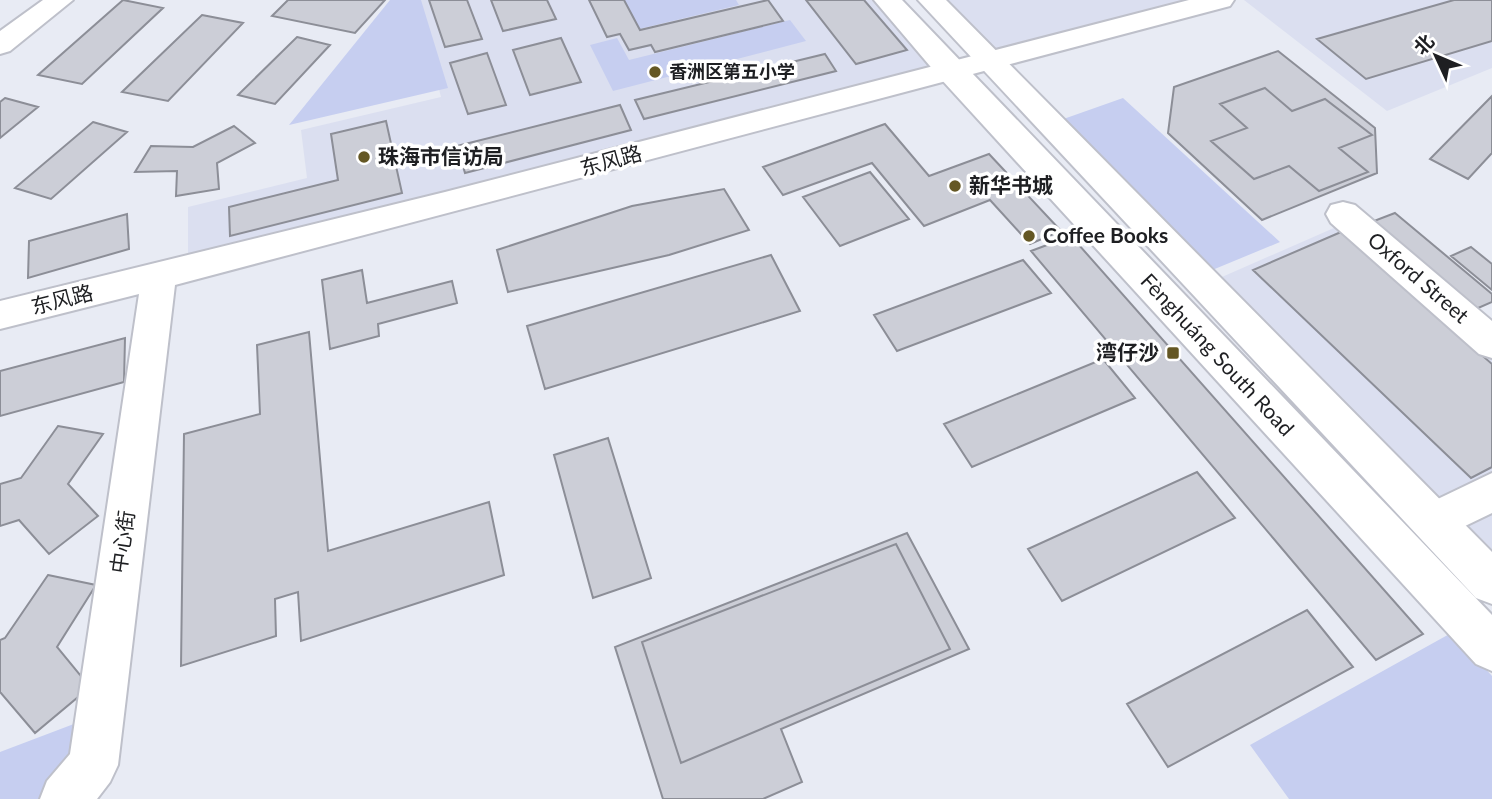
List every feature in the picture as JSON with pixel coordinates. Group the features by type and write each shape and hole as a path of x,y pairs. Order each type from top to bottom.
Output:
{"street":[{"path":"0,28 37,0"},
{"path":"0,45 60,0"},
{"name":"Fènghuáng South Road","path":"887,0 951,72 1492,648"},
{"name":"Fènghuáng South Road","path":"931,0 1492,583"},
{"name":"东风路","path":"0,315 989,63 1221,0"},
{"name":"Oxford Street","path":"1343,214 1492,343"},
{"name":"中心街","path":"65,799 93,765 159,276"},
{"path":"1434,522 1492,492"}],"shaded area":[{"path":"390,0 421,0 448,88 289,125"},
{"path":"416,0 886,0 950,72 188,268 188,207 307,178 301,130 441,97"},
{"path":"624,0 736,0 739,5 639,29"},
{"path":"933,0 1216,0 990,61"},
{"path":"1244,0 1492,0 1492,68 1387,111"},
{"path":"790,20 806,41 613,91 590,45 617,38 629,60"},
{"path":"1123,98 1280,242 1205,273 1055,122"},
{"path":"1343,224 1492,349 1492,490 1433,519 1206,284"},
{"path":"1492,496 1492,581 1438,524"},
{"path":"1453,632 1492,676 1492,799 1289,799 1250,745"},
{"path":"87,719 80,799 0,799 0,752"}],"building":[{"path":"123,0 163,8 82,84 38,75"},
{"path":"288,0 385,0 355,33 272,16"},
{"path":"429,0 467,0 482,39 445,47"},
{"path":"491,0 547,0 556,19 503,31"},
{"path":"589,0 624,0 640,30 768,0 783,21 655,52 651,45 629,50 620,34 607,37"},
{"path":"806,0 864,0 907,50 856,64"},
{"path":"1454,0 1492,0 1492,41 1366,79 1317,39"},
{"path":"202,15 243,23 168,101 122,92"},
{"path":"297,37 330,45 275,104 238,95"},
{"path":"561,38 581,82 530,95 513,50"},
{"path":"1278,51 1375,128 1377,173 1262,220 1168,133 1174,87"},
{"path":"487,53 506,105 468,114 450,63"},
{"path":"825,54 836,71 644,119 635,100"},
{"path":"1265,88 1292,111 1325,99 1372,135 1339,148 1368,172 1319,191 1289,166 1254,179 1211,141 1247,128 1220,104"},
{"path":"1492,96 1492,153 1468,179 1430,159"},
{"path":"5,98 38,107 0,138 0,102"},
{"path":"620,105 631,130 465,173 457,146"},
{"name":"珠海市信访局","path":"386,121 402,193 230,236 229,207 338,180 331,134"},
{"path":"93,122 127,132 51,199 15,188"},
{"name":"新华书城","path":"885,124 929,176 989,154 1061,231 1030,244 990,200 924,226 872,163 783,195 763,167"},
{"path":"234,126 255,143 217,163 219,189 176,196 177,171 135,172 151,146 193,147"},
{"path":"870,172 909,219 840,246 803,197"},
{"path":"724,189 749,230 669,255 508,292 497,250 632,206"},
{"path":"1395,213 1492,294 1492,302 1469,312 1366,224"},
{"path":"127,214 129,249 28,278 29,241"},
{"path":"1341,232 1492,364 1492,467 1471,478 1253,270"},
{"path":"1071,236 1423,634 1376,660 1031,251"},
{"path":"1471,247 1492,264 1492,290 1451,256"},
{"path":"771,255 800,311 545,389 527,326"},
{"path":"1023,260 1051,293 897,351 874,315"},
{"path":"362,270 367,303 452,281 457,303 378,324 379,336 330,349 322,280"},
{"path":"309,332 328,551 489,502 504,575 301,641 298,592 275,599 276,636 181,666 184,434 260,414 257,345"},
{"path":"125,338 124,382 0,416 0,371"},
{"path":"1103,359 1135,398 972,467 944,424"},
{"path":"58,426 103,434 68,484 98,516 49,554 19,520 0,526 0,484 21,478"},
{"path":"608,438 651,578 593,598 554,455"},
{"path":"1197,472 1235,518 1062,601 1028,549"},
{"path":"907,533 969,649 781,729 802,782 763,799 663,799 615,647"},
{"path":"896,544 950,649 681,763 642,642"},
{"path":"48,575 96,585 57,647 90,687 35,733 0,692 0,640 5,638"},
{"path":"1307,610 1353,667 1168,767 1127,704"}],"place":[{"name":"香洲区第五小学","path":"655,72"},
{"name":"珠海市信访局","path":"364,157"},
{"name":"新华书城","path":"955,186"},
{"name":"Coffee Books","path":"1029,236"},
{"name":"湾仔沙","path":"1173,353"}]}
